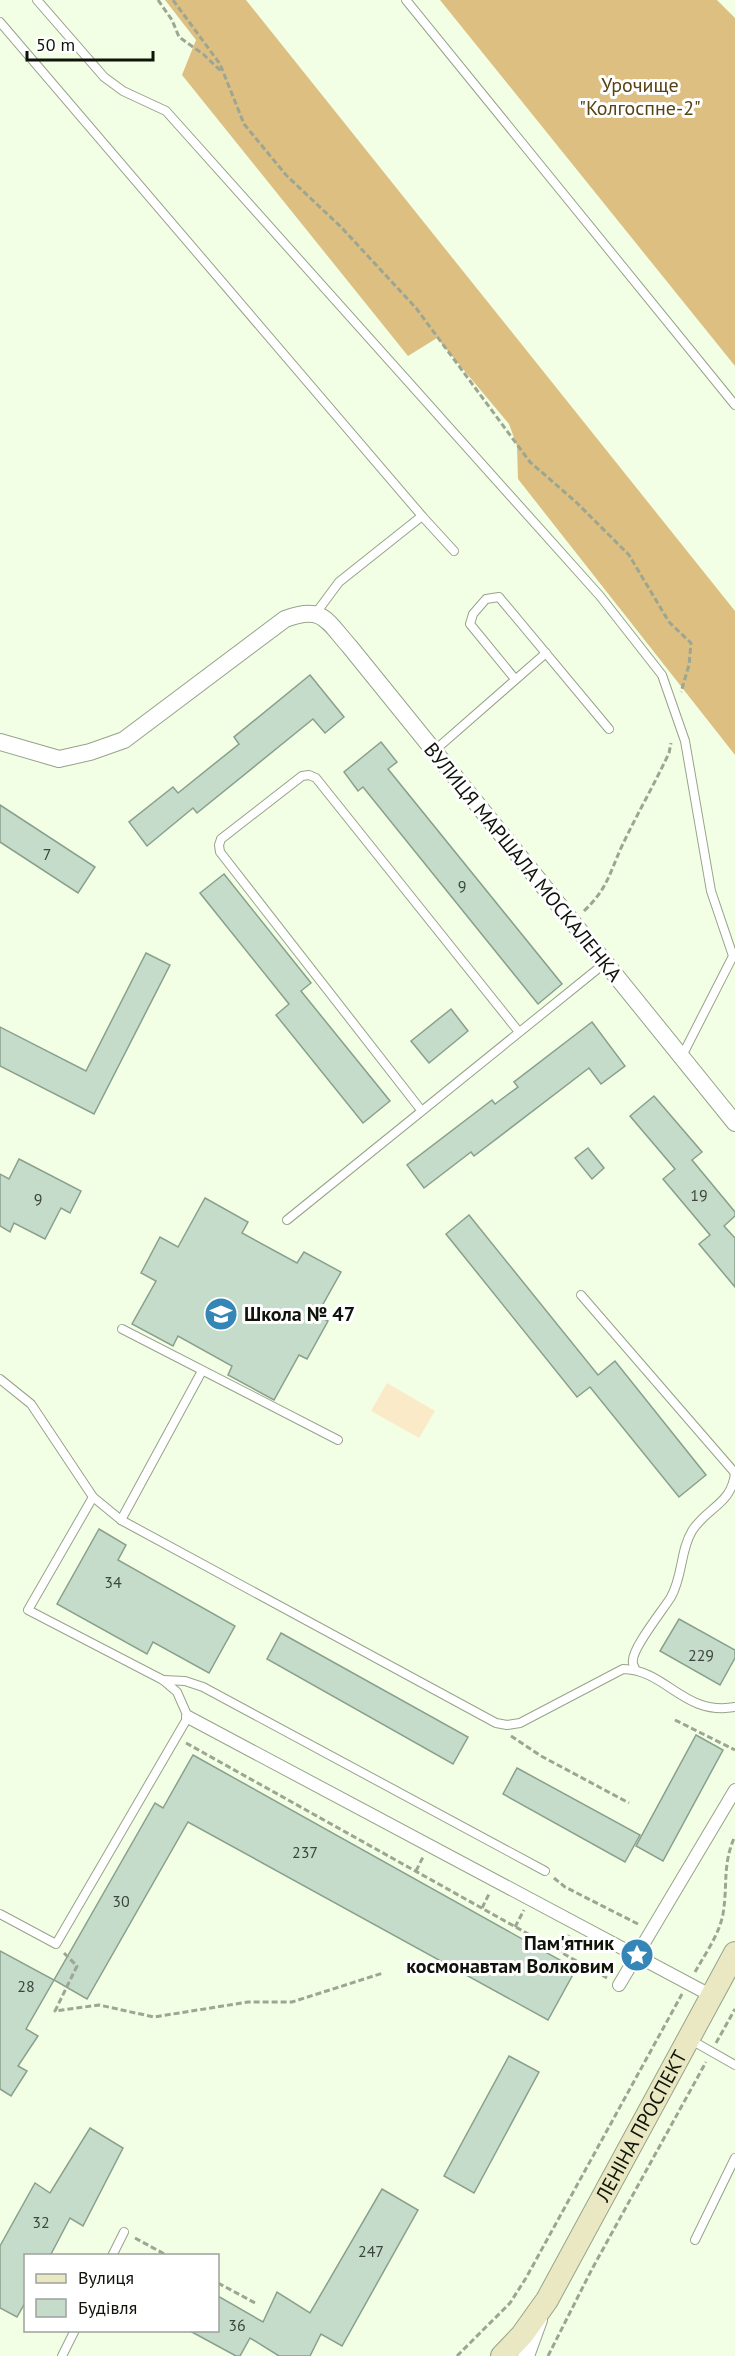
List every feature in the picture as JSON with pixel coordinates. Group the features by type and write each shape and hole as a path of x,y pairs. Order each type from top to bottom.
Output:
{"main road":[{"name":"ЛЕНІНА ПРОСПЕКТ","path":"502,2356 522,2335 547,2300 735,1953"}],"street":[{"name":"ВУЛИЦЯ МАРШАЛА МОСКАЛЕНКА","path":"310,613 328,622 350,646 735,1123"},
{"path":"0,742 59,759 90,752 124,740 285,619 310,613"},
{"path":"188,1717 712,1996"},
{"path":"620,1985 735,1791"},
{"path":"526,2356 547,2300"}],"lane":[{"path":"37,0 104,76 123,91 166,111 600,596 662,675 685,741 711,891 733,956 681,1058"},
{"path":"406,0 735,405"},
{"path":"0,22 422,516 454,550"},
{"path":"310,613 339,582 422,516"},
{"path":"515,679 470,624 473,614 486,599 498,597 609,729"},
{"path":"434,751 546,653"},
{"path":"421,1110 220,852 221,839 302,776 316,777 519,1032"},
{"path":"287,1220 605,963"},
{"path":"581,1294 735,1473 729,1495 693,1528 679,1580 672,1595 636,1649 632,1660 635,1669"},
{"path":"122,1329 338,1440"},
{"path":"121,1520 202,1371"},
{"path":"0,1379 31,1404 93,1497 121,1520 496,1723 507,1725 520,1722 623,1669 635,1669 694,1704 719,1710 735,1707"},
{"path":"0,1914 56,1944 188,1717 177,1692 163,1680 28,1610 93,1497"},
{"path":"163,1680 185,1681 203,1687 545,1871"},
{"path":"689,2039 735,2065"},
{"path":"695,2240 735,2158"},
{"path":"113,2254 124,2232"},
{"path":"62,2356 74,2332"}],"path":[{"path":"158,0 172,20 179,38 203,54 223,73"},
{"path":"675,1720 735,1750"},
{"path":"496,1723 521,1744 629,1803"},
{"path":"176,1738 620,1985"},
{"path":"457,2356 504,2309 526,2278 720,1927 725,1865 735,1836"},
{"path":"545,1871 565,1887 651,1931"},
{"path":"49,1940 77,1966 55,2011 99,2005 154,2017 248,2002 292,2002 383,1973"},
{"path":"712,2050 735,2008"},
{"path":"548,2356 592,2269 706,2061"},
{"path":"124,2232 164,2254"},
{"path":"219,2284 257,2304"}],"shaded area":[{"path":"387,1383 435,1411 419,1438 371,1411"}],"green space":[{"path":"165,0 246,0 735,611 735,755 518,479 517,446 509,424 437,338 408,356 182,75 196,40"},
{"name":"Урочище \"Колгоспне-2\"","path":"440,0 717,0 735,18 735,366"}],"building":[{"path":"310,675 344,717 325,733 313,719 197,813 193,808 147,846 129,822 173,787 178,793 239,744 234,737"},
{"path":"381,742 397,762 388,769 562,984 538,1004 363,787 358,791 344,772"},
{"path":"0,805 95,867 78,893 0,842"},
{"path":"224,874 311,983 301,991 390,1101 363,1123 276,1015 289,1004 200,893"},
{"path":"146,953 170,965 94,1114 0,1066 0,1027 86,1071"},
{"path":"451,1009 468,1031 429,1063 411,1041"},
{"path":"592,1022 625,1066 601,1084 589,1068 474,1156 471,1152 424,1188 407,1165 492,1100 495,1104 518,1087 514,1082"},
{"path":"654,1096 702,1152 692,1160 735,1212 735,1216 724,1226 735,1238 735,1287 699,1244 710,1235 663,1179 675,1169 630,1116"},
{"path":"588,1148 604,1168 592,1179 575,1158"},
{"path":"19,1159 81,1191 70,1213 61,1208 45,1239 14,1223 10,1232 0,1226 0,1174 9,1179"},
{"path":"205,1198 248,1222 242,1233 297,1263 304,1252 341,1272 317,1315 328,1321 307,1359 299,1355 274,1400 228,1375 232,1366 178,1336 173,1346 132,1324 156,1281 141,1273 160,1237 178,1247"},
{"path":"469,1215 598,1375 615,1361 706,1475 679,1497 590,1387 577,1397 446,1234"},
{"path":"99,1529 126,1545 118,1560 235,1626 209,1673 153,1642 147,1654 57,1604"},
{"path":"679,1619 735,1650 735,1658 720,1685 660,1651"},
{"path":"281,1633 468,1737 453,1764 267,1659"},
{"path":"696,1735 723,1750 663,1861 636,1846"},
{"path":"193,1755 576,1969 548,2020 188,1822 87,1999 54,1980 155,1803 163,1808"},
{"path":"517,1768 640,1835 625,1862 503,1794"},
{"path":"0,1951 54,1980 26,2029 38,2036 18,2066 27,2071 11,2096 0,2089"},
{"path":"509,2056 539,2072 474,2193 444,2176"},
{"path":"90,2128 123,2148 83,2226 70,2218 51,2254 24,2254 24,2305 17,2317 0,2308 0,2246 35,2183 50,2193"},
{"path":"382,2189 418,2210 342,2346 321,2334 310,2356 279,2356 250,2338 240,2356 236,2356 192,2332 219,2332 219,2297 263,2322 277,2292 310,2313"}],"place":[{"name":"Школа № 47","path":"221,1314"},
{"name":"Пам'ятник космонавтам Волковим","path":"637,1955"}]}
